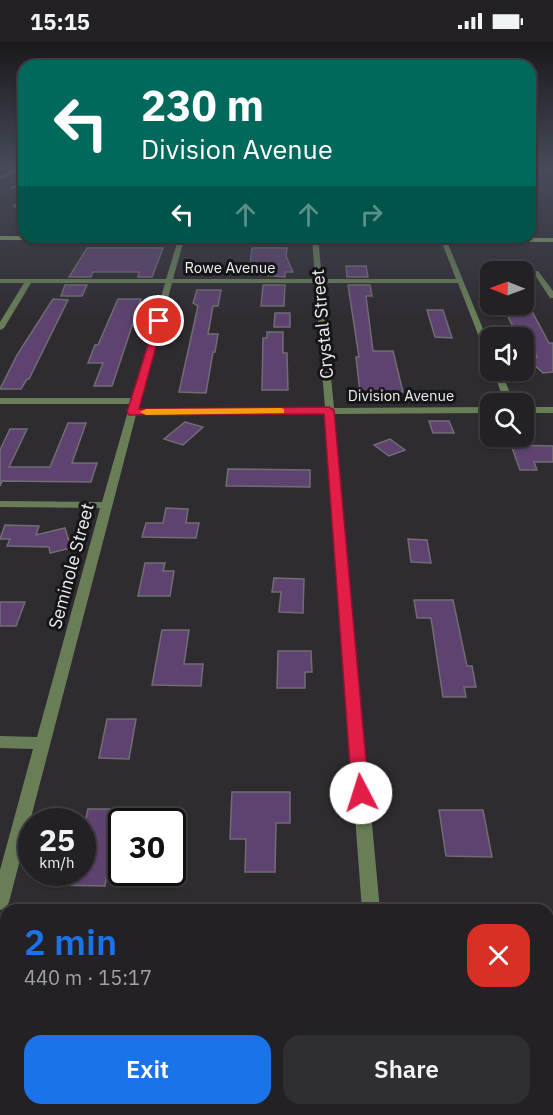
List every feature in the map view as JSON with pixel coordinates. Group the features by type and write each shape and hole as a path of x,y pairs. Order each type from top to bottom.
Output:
{"street":[{"path":"1,239 18,239"},
{"path":"536,240 553,240"},
{"name":"Seminole Street","path":"0,902 106,505 180,243"},
{"name":"Crystal Street","path":"315,243 370,904"},
{"path":"445,243 480,329"},
{"path":"536,272 553,296"},
{"name":"Rowe Avenue","path":"0,281 461,280"},
{"path":"0,328 29,281"},
{"name":"Division Avenue","path":"0,401 134,407 480,411"},
{"path":"534,411 553,410"},
{"path":"0,504 106,505"},
{"path":"0,742 43,743"}],"building":[{"path":"87,248 163,248 152,277 138,277 139,272 93,272 91,277 69,277"},
{"path":"252,248 287,248 286,256 293,272 285,272 285,277 249,274"},
{"path":"346,266 366,266 368,277 347,277"},
{"path":"65,285 87,285 82,296 61,296"},
{"path":"263,285 285,285 284,306 261,306"},
{"path":"348,285 370,285 372,296 366,296 373,351 393,351 403,392 360,392 356,357 359,357"},
{"path":"197,290 221,290 218,306 213,306 208,334 218,334 215,352 213,352 206,393 179,392 198,306 193,303"},
{"path":"53,299 68,300 29,379 21,389 0,389 17,355"},
{"path":"118,299 141,299 112,386 94,386 103,363 88,363"},
{"path":"427,310 443,310 452,338 435,337"},
{"path":"275,313 290,313 290,327 274,327"},
{"path":"507,315 534,315 549,343 553,343 553,372 543,373 534,365 534,357 537,357 534,350 534,327 513,327"},
{"path":"267,332 283,332 283,353 287,353 288,390 262,390 263,338 267,338"},
{"path":"429,421 449,421 454,433 433,433"},
{"path":"185,422 203,427 183,445 164,439"},
{"path":"68,423 86,423 72,463 97,463 91,482 2,481 0,486 0,450 10,429 27,429 9,467 50,467"},
{"path":"390,439 405,450 389,456 374,445"},
{"path":"553,446 553,462 534,462 537,470 520,470 512,447"},
{"path":"228,469 310,470 310,487 226,486"},
{"path":"166,508 188,509 186,523 199,523 196,538 142,537 146,523 163,523"},
{"path":"5,525 39,526 36,535 65,528 71,548 50,553 49,547 7,546 10,539 0,539"},
{"path":"408,539 427,540 431,563 411,562"},
{"path":"145,563 165,563 163,571 174,571 170,596 138,596"},
{"path":"274,578 304,579 303,613 279,612 281,592 272,592"},
{"path":"414,600 453,600 467,666 472,666 476,687 464,687 466,697 443,697 431,618 417,618"},
{"path":"0,602 25,602 16,626 0,626"},
{"path":"162,630 189,630 184,664 203,664 201,686 152,685"},
{"path":"278,651 311,651 312,672 305,672 305,688 277,688"},
{"path":"107,719 136,719 129,759 99,758"},
{"path":"232,792 290,792 290,823 276,823 275,872 245,872 246,839 230,839"},
{"path":"96,809 108,809 108,866 105,886 96,886"},
{"path":"439,810 483,810 492,857 446,856"}],"slow traffic":[{"path":"146,412 281,411"}],"route":[{"path":"159,321 132,412 329,410 361,793"}]}
